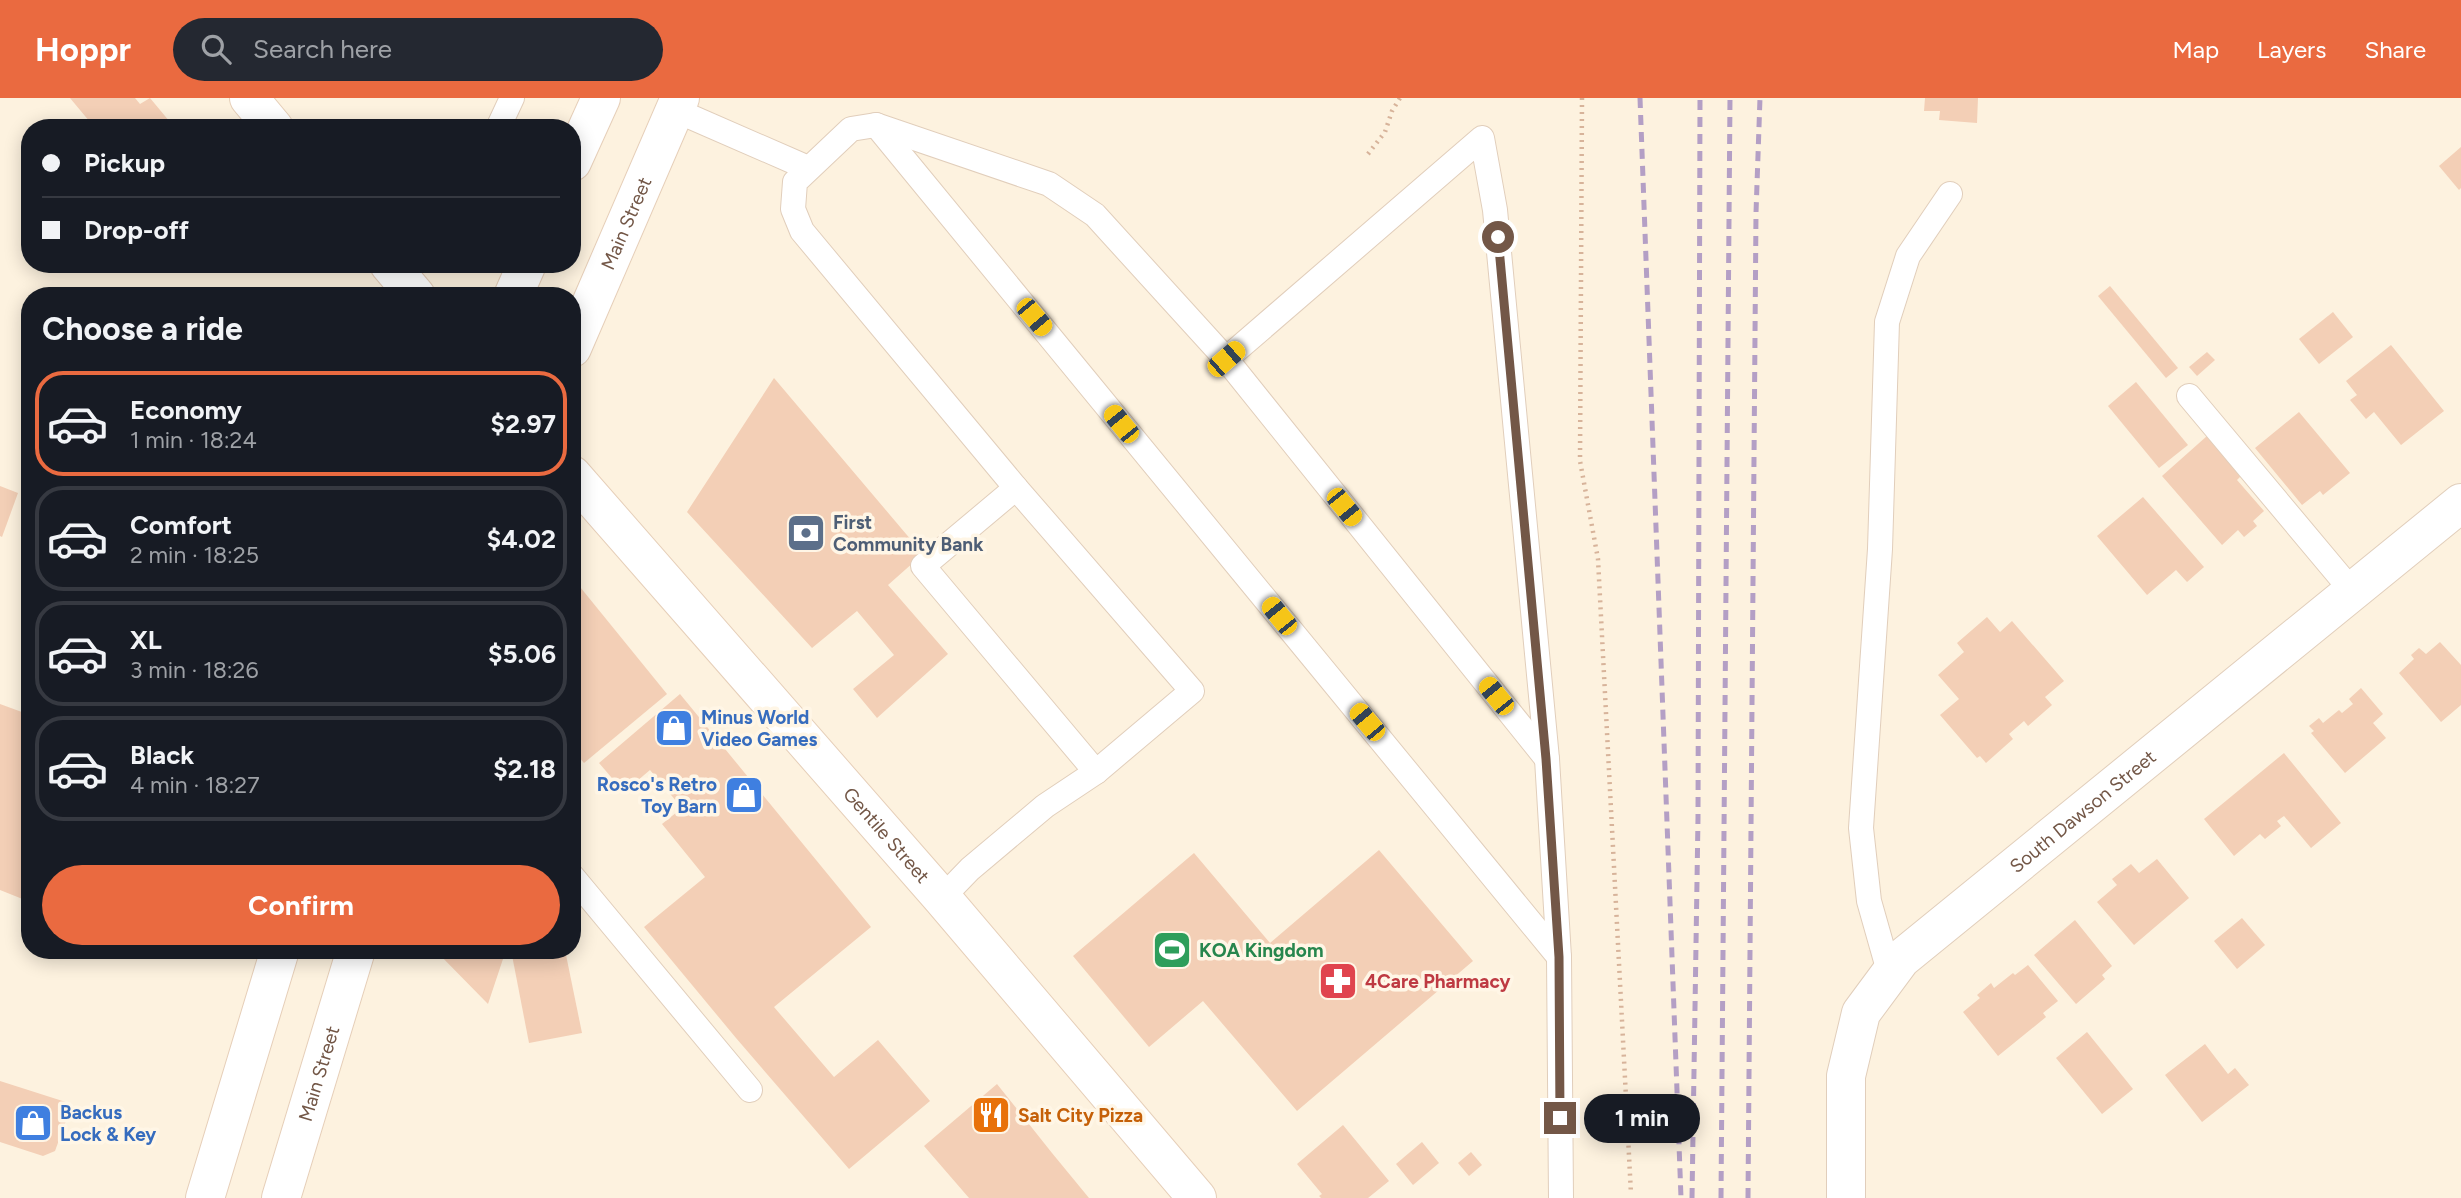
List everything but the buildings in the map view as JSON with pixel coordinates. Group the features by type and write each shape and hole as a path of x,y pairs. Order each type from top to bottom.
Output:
{"main road":[{"path":"249,98 266,119"},
{"path":"581,142 601,98"},
{"name":"Main Street","path":"581,327 677,104"},
{"path":"397,273 408,287"},
{"name":"Gentile Street","path":"581,485 942,898 1196,1198"},
{"name":"South Dawson Street","path":"1846,1198 1846,1076 1861,1013 1901,959 2461,503"},
{"path":"205,1198 277,959"},
{"name":"Main Street","path":"281,1198 353,959"}],"lane":[{"path":"502,119 512,98"},
{"path":"677,104 808,168"},
{"path":"876,125 1559,957"},
{"path":"942,898 970,869 1045,806 1096,772 1192,691 1016,488 802,231 793,209 795,182 851,129 876,125 1049,184 1095,215 1226,359 1546,759"},
{"path":"1226,359 1482,138 1495,210 1546,759 1559,957 1561,1198"},
{"path":"1890,975 1869,901 1861,828 1880,549 1887,322 1908,256 1950,194"},
{"path":"2189,396 2353,592"},
{"path":"1016,488 923,566 1096,772"},
{"path":"581,887 750,1090"}],"path":[{"path":"1368,153 1385,132 1400,98"},
{"path":"1582,98 1580,461 1598,559 1632,1194"}],"railway":[{"path":"1640,98 1681,1198"},
{"path":"1692,1198 1698,818 1700,98"},
{"path":"1721,1198 1730,98"},
{"path":"1748,1198 1756,213 1760,98"}],"place":[{"name":"First Community Bank","path":"806,533"},
{"name":"Minus World Video Games","path":"674,728"},
{"name":"Rosco's Retro Toy Barn","path":"744,795"},
{"name":"KOA Kingdom","path":"1172,950"},
{"name":"4Care Pharmacy","path":"1338,981"},
{"name":"Salt City Pizza","path":"991,1115"},
{"name":"Backus Lock & Key","path":"33,1123"}],"route":[{"path":"1498,237 1546,759 1559,957 1560,1118"}]}
